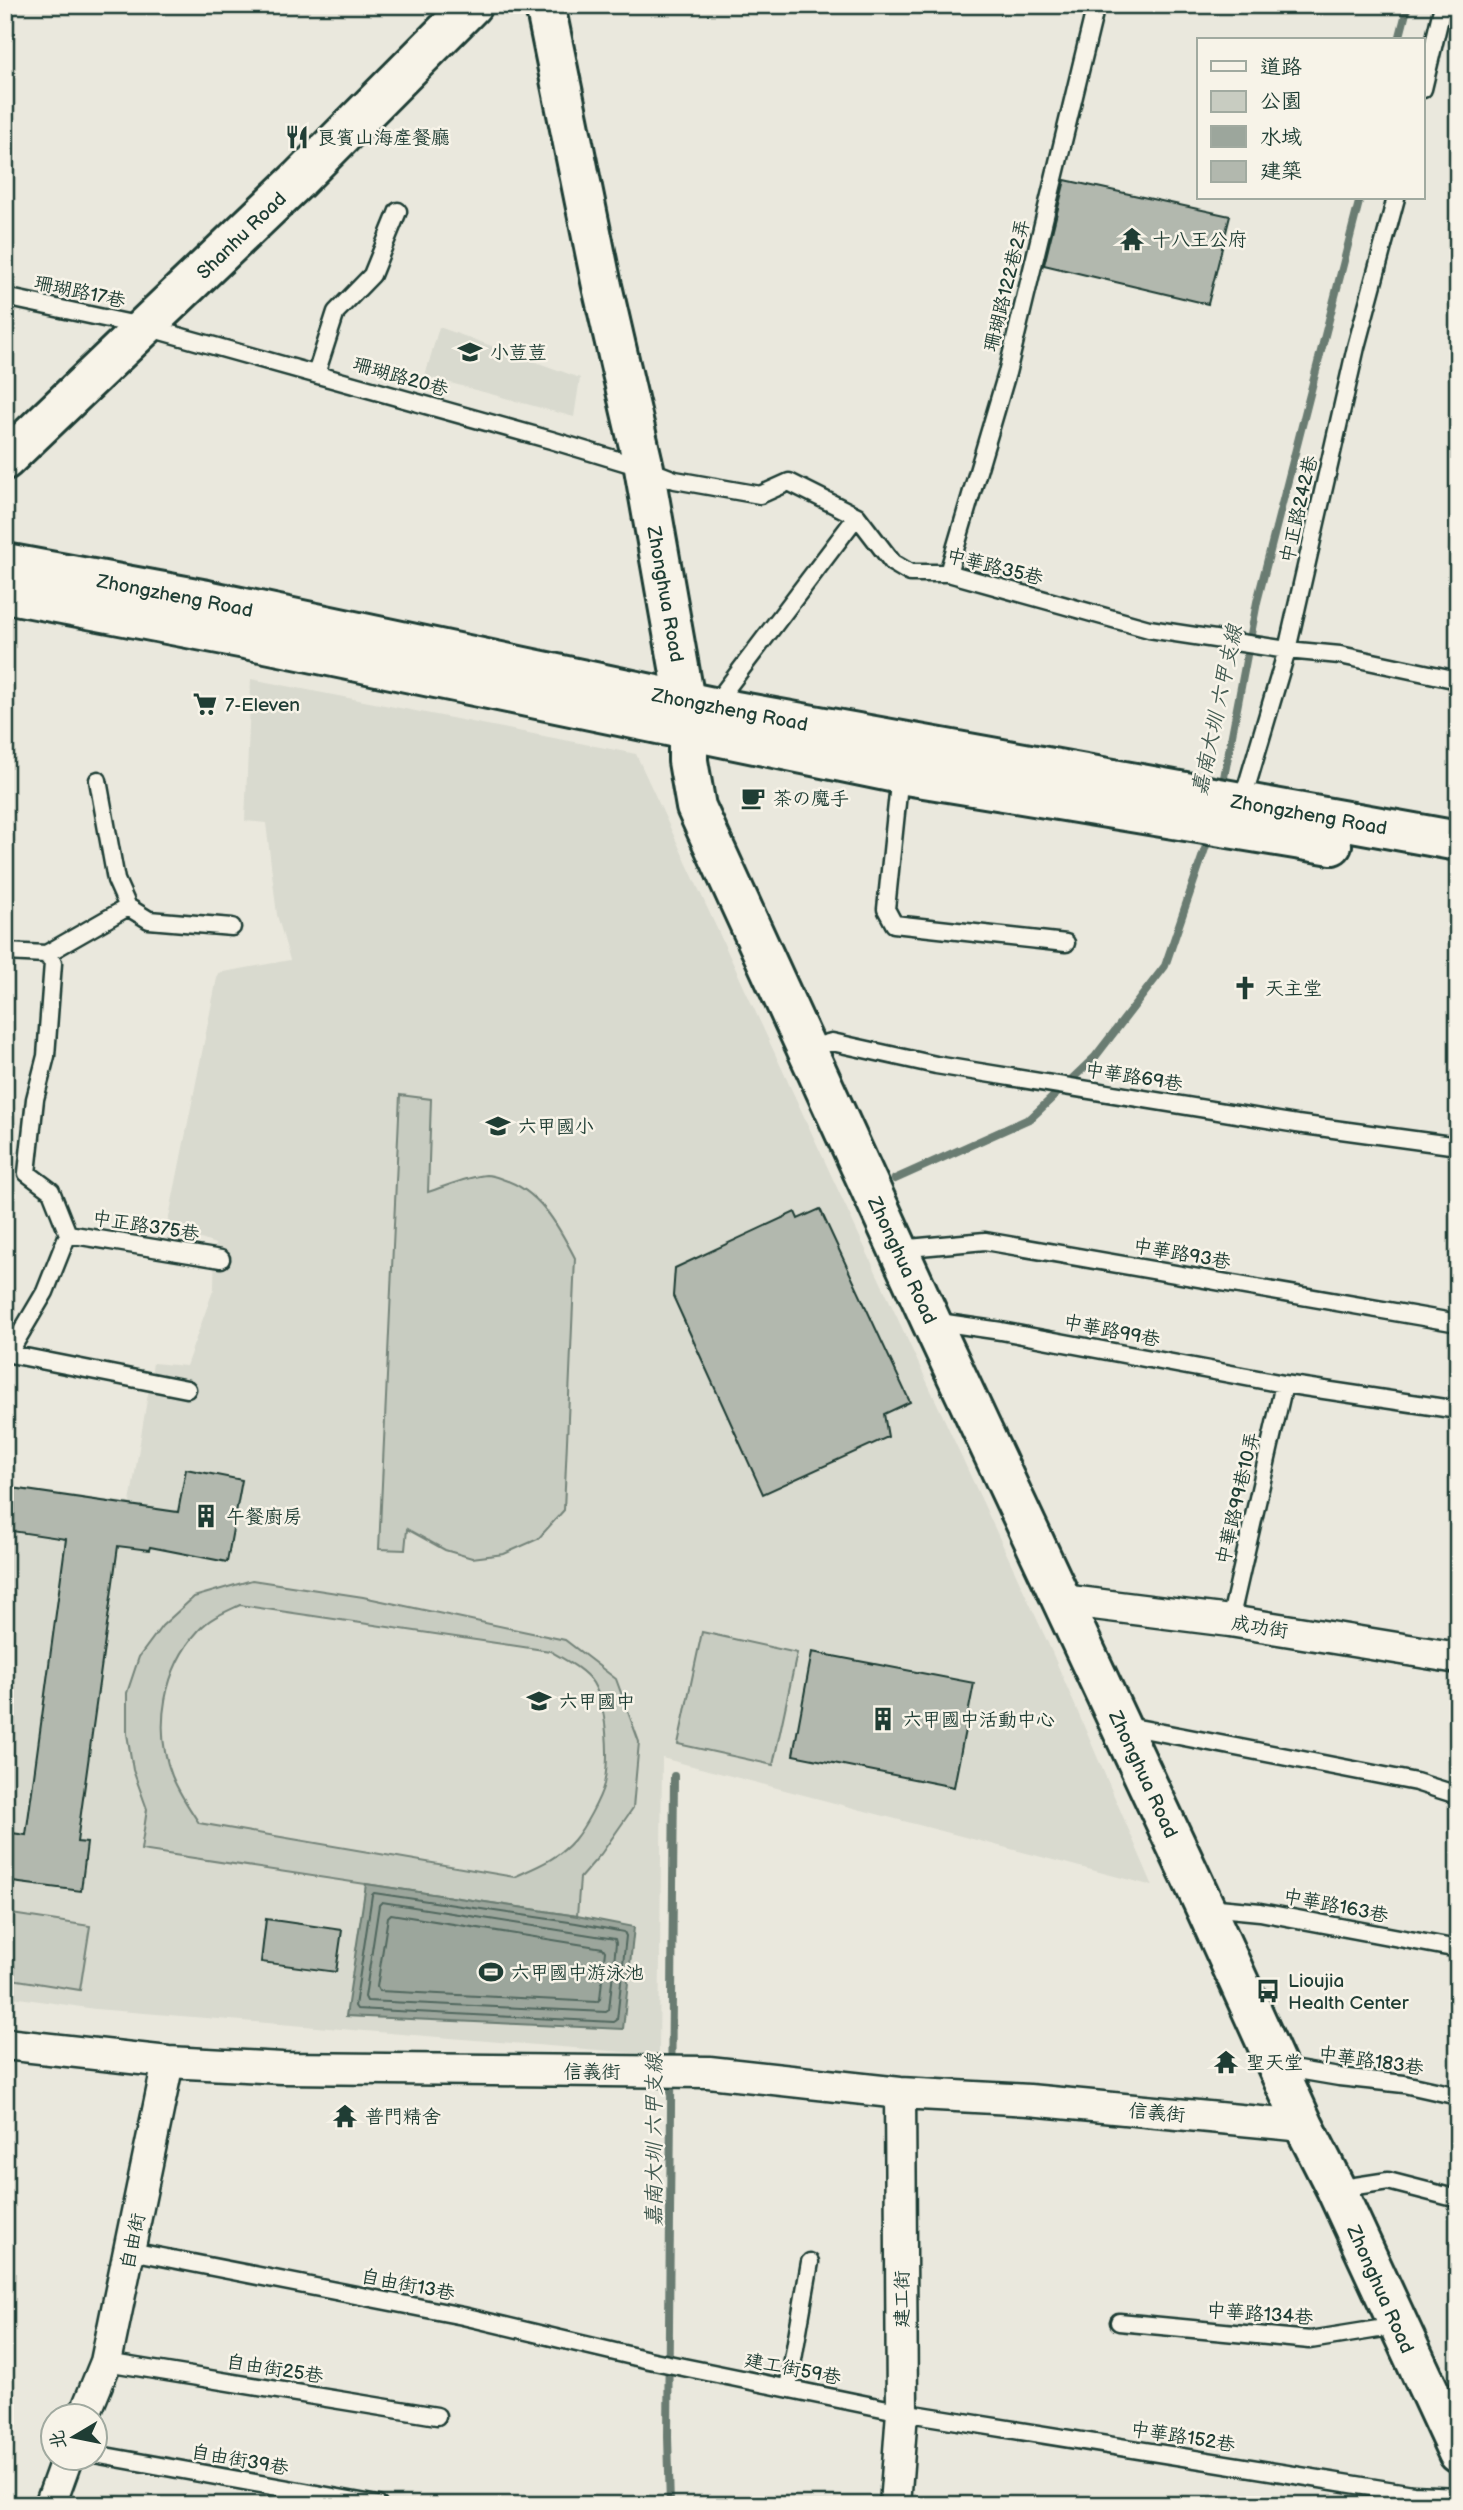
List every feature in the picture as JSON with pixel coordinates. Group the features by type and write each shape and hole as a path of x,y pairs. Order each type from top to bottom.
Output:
{"street":[{"name":"Shanhu Road","path":"5,460 299,179 472,5"},
{"name":"Zhonghua Road","path":"543,5 695,713 688,761 696,807 931,1321 1458,2453"},
{"name":"Zhongzheng Road","path":"5,563 206,600 695,713 900,774 1458,841"},
{"name":"Zhongzheng Road","path":"5,593 266,643 695,713 1239,815 1458,867"},
{"name":"成功街","path":"1062,1600 1230,1621 1458,1658"},
{"name":"信義街","path":"5,2044 168,2062 282,2068 709,2072 900,2093 1029,2100 1304,2126"},
{"name":"自由街","path":"90,2402 106,2362 168,2062"},
{"name":"建工街","path":"895,2505 902,2412 900,2093"},
{"path":"50,2505 62,2472"}],"lane":[{"name":"珊瑚路122巷2弄","path":"947,573 1007,373 1096,5"},
{"path":"1424,85 1443,5"},
{"name":"中正路242巷","path":"1239,815 1287,650 1356,347 1395,200"},
{"path":"316,374 336,312 372,275 398,211"},
{"name":"珊瑚路17巷","path":"5,297 146,327"},
{"name":"珊瑚路20巷","path":"146,327 644,468"},
{"name":"中華路35巷","path":"644,468 675,480 760,495 789,482 857,516 893,563 910,573 947,573 1149,629 1287,650 1340,655 1458,680"},
{"path":"695,713 857,516"},
{"path":"900,774 886,909 894,924 1066,943"},
{"path":"98,780 116,880 128,907 149,920 232,927"},
{"path":"5,952 46,954 128,907"},
{"name":"中正路375巷","path":"46,954 53,963 46,1056 36,1099 27,1172 51,1191 68,1234 221,1259"},
{"name":"中華路69巷","path":"806,1049 832,1042 949,1067 1297,1124 1458,1146"},
{"path":"68,1234 45,1292 7,1353 187,1390"},
{"name":"中華路93巷","path":"898,1249 985,1241 1458,1323"},
{"name":"中華路99巷","path":"931,1321 1001,1331 1284,1384 1458,1410"},
{"name":"中華路99巷10弄","path":"1230,1621 1284,1384"},
{"path":"1121,1725 1416,1782 1451,1793 1458,1789"},
{"name":"中華路163巷","path":"1205,1907 1260,1912 1458,1949"},
{"name":"中華路183巷","path":"1277,2067 1404,2084 1458,2096"},
{"path":"1336,2189 1388,2181 1458,2199"},
{"name":"自由街13巷","path":"131,2251 463,2316 675,2365"},
{"path":"788,2388 810,2262"},
{"name":"中華路134巷","path":"1119,2322 1310,2340 1397,2326"},
{"name":"自由街25巷","path":"106,2362 437,2416"},
{"name":"建工街59巷","path":"675,2365 902,2412"},
{"name":"中華路152巷","path":"902,2412 1413,2494 1458,2496"},
{"name":"自由街39巷","path":"108,2457 378,2505"}],"shaded area":[{"name":"小荳荳","path":"439,327 580,378 574,417 425,376"},
{"path":"251,679 636,754 1048,1643 1153,1886 662,1758 659,2055 95,2009 5,1996 5,1486 130,1503 153,1363 186,1366 214,1288 215,1244 167,1227 218,973 290,960 277,915 266,823 245,821"}],"green space":[{"path":"400,1095 431,1099 428,1192 486,1175 515,1184 527,1191 546,1210 575,1258 564,1510 538,1539 504,1554 472,1558 445,1550 407,1529 405,1550 379,1549"},
{"path":"252,1580 363,1597 565,1640 616,1679 639,1742 633,1808 601,1854 580,1878 577,1916 141,1850 147,1809 133,1770 127,1734 127,1693 139,1657 162,1626 194,1597","holes":["240,1605 550,1651 585,1674 598,1693 606,1732 606,1773 595,1805 568,1847 514,1877 199,1823 178,1788 166,1758 163,1738 165,1699 177,1662 203,1626"]},
{"path":"702,1632 797,1653 773,1765 678,1744"},
{"path":"5,1913 90,1926 80,1990 5,1978"}],"water":[{"name":"六甲國中游泳池","path":"366,1884 634,1927 623,2029 346,2016"}],"building":[{"name":"十八王公府","path":"1065,180 1230,216 1208,304 1044,265"},
{"path":"820,1209 910,1402 884,1414 888,1437 763,1494 673,1296 675,1268 795,1212 798,1219"},
{"path":"186,1469 242,1480 227,1562 150,1547 149,1550 118,1546 77,1842 87,1843 81,1891 5,1881 5,1832 26,1835 66,1539 5,1530 5,1487 178,1512"},
{"name":"六甲國中活動中心","path":"812,1652 974,1683 954,1787 793,1755"},
{"path":"266,1919 342,1930 336,1972 261,1962"}],"waterway":[{"name":"嘉南大圳 六甲支線","path":"1400,38 1408,5"},
{"name":"嘉南大圳 六甲支線","path":"1222,788 1257,602 1359,200"},
{"name":"嘉南大圳 六甲支線","path":"895,1179 1031,1118 1095,1057 1165,966 1210,834"},
{"name":"嘉南大圳 六甲支線","path":"670,2505 668,2437 674,1776"}],"place":[{"name":"良賓山海產餐廳","path":"297,137"},
{"name":"十八王公府","path":"1132,239"},
{"name":"小荳荳","path":"470,352"},
{"name":"7-Eleven","path":"205,704"},
{"name":"茶の魔手","path":"753,798"},
{"name":"天主堂","path":"1245,988"},
{"name":"六甲國小","path":"498,1126"},
{"name":"午餐廚房","path":"206,1516"},
{"name":"六甲國中","path":"539,1701"},
{"name":"六甲國中活動中心","path":"883,1719"},
{"name":"六甲國中游泳池","path":"491,1972"},
{"name":"Lioujia Health Center","path":"1268,1991"},
{"name":"聖天堂","path":"1226,2062"},
{"name":"普門精舍","path":"345,2116"}]}
